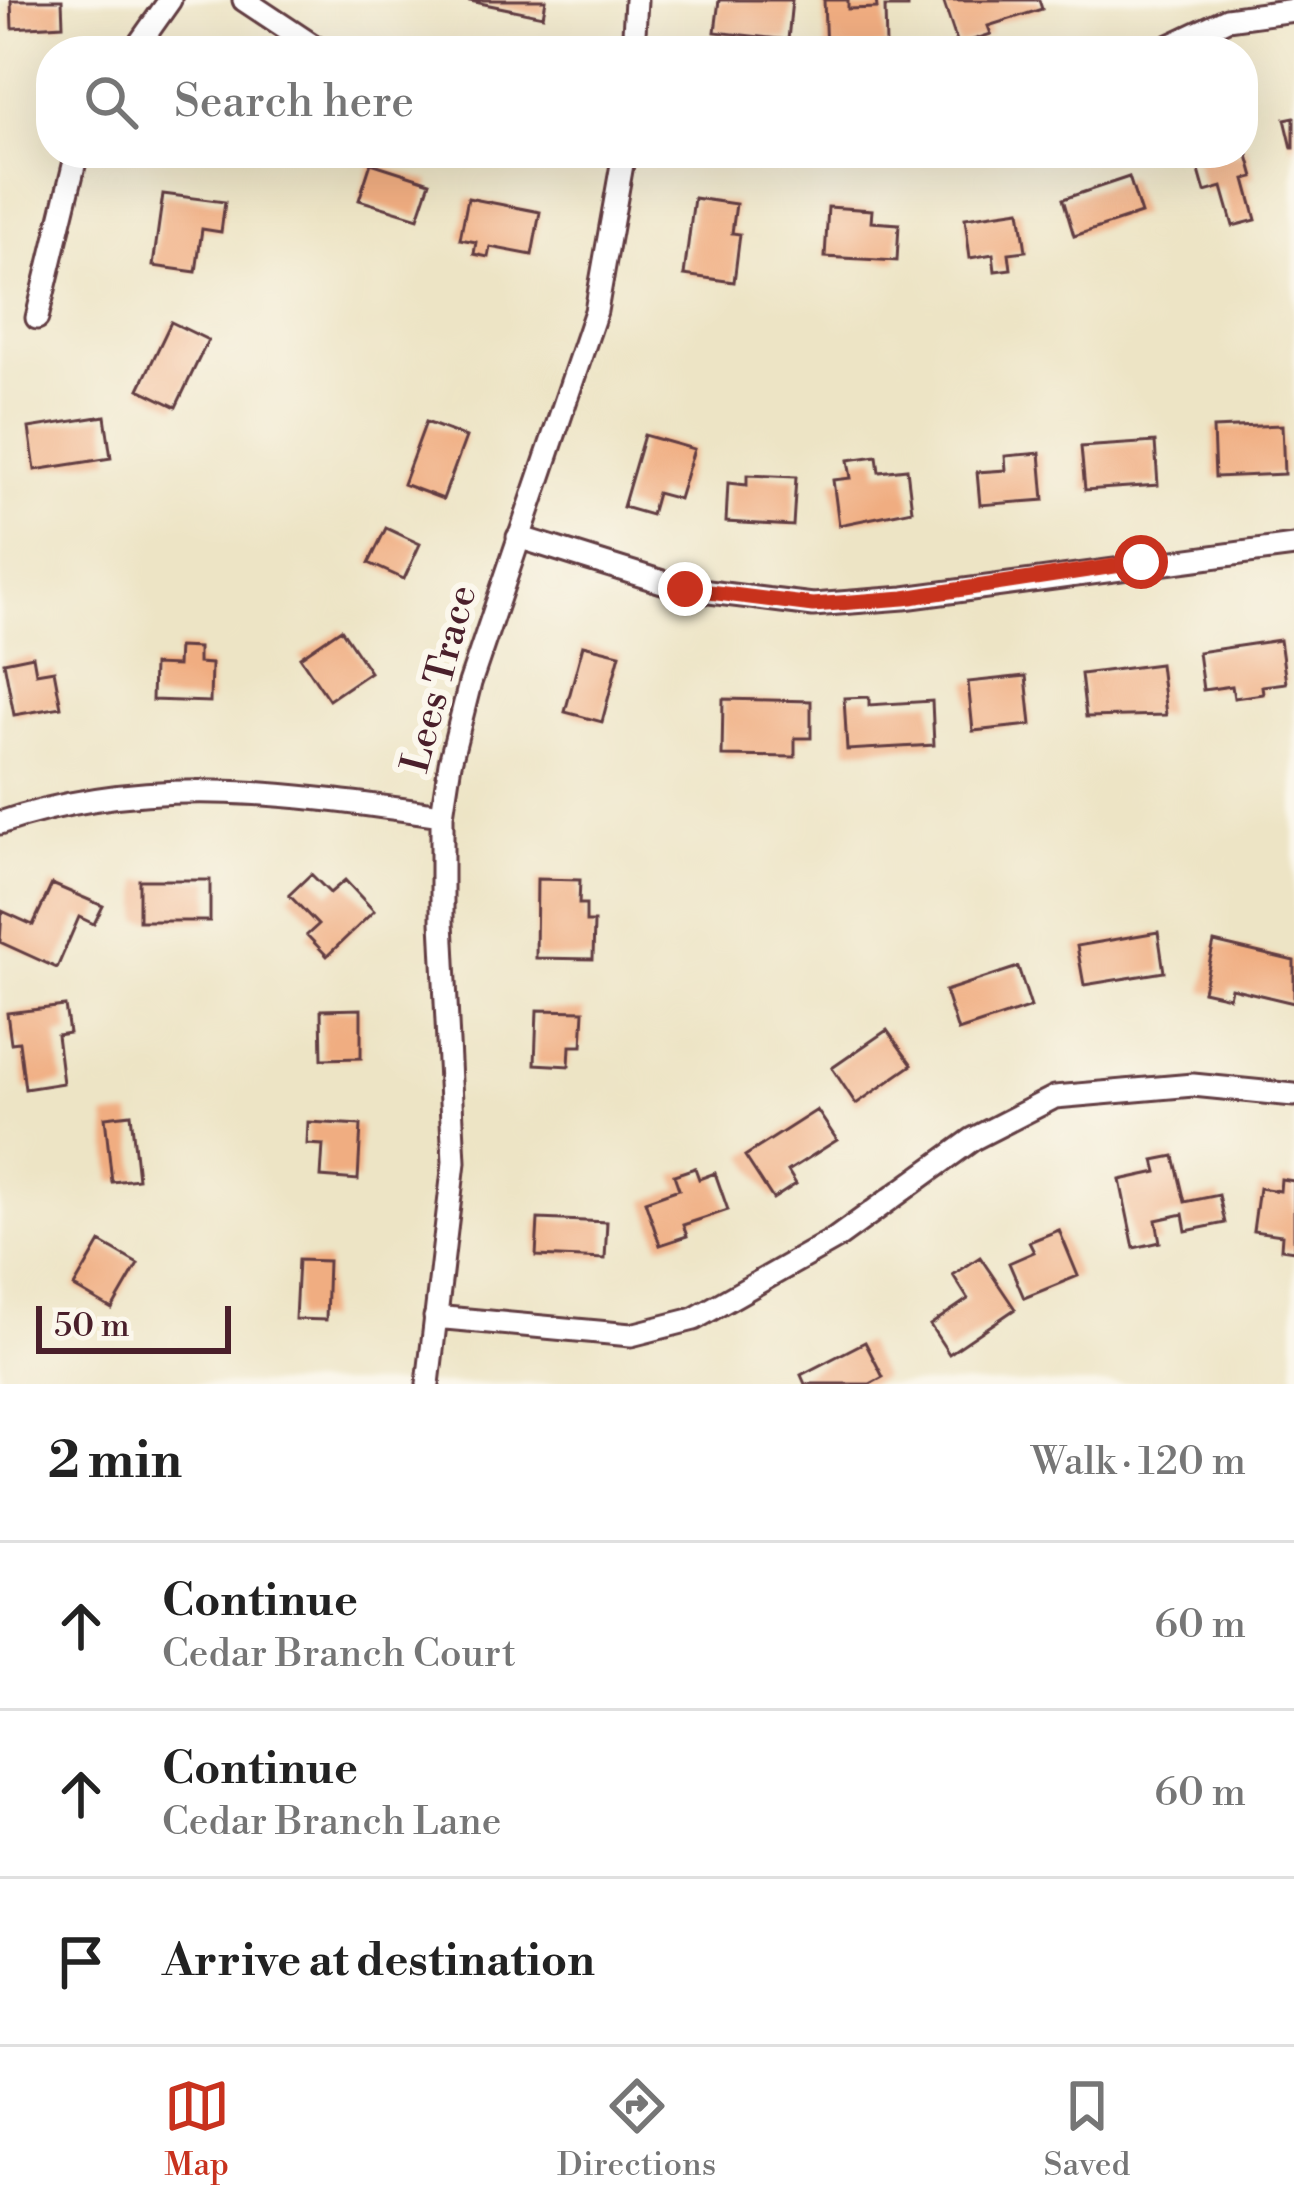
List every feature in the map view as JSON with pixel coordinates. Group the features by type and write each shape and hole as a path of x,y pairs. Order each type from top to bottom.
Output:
{"street":[{"path":"145,36 170,0"},
{"path":"244,0 298,36"},
{"path":"634,36 636,0"},
{"path":"1182,36 1224,9 1294,10"},
{"path":"37,318 73,168"},
{"name":"Lees Trace","path":"428,1384 454,1162 442,922 442,815 458,725 596,311 621,168"},
{"path":"518,537 685,589 813,605 904,598 1294,546"},
{"path":"0,823 61,803 140,790 267,791 442,815"},
{"path":"435,1317 631,1335 694,1318 835,1239 973,1139 1055,1097 1193,1084 1294,1095"}],"building":[{"path":"11,0 62,0 63,25 12,28"},
{"path":"465,0 546,0 543,16"},
{"path":"719,0 792,0 788,36 715,32"},
{"path":"824,0 848,0 848,9 877,8 876,0 908,0 908,7 885,7 886,36 825,36"},
{"path":"943,0 1039,0 1042,9 988,26 991,34 955,36"},
{"path":"1294,117 1294,148 1292,148 1285,119"},
{"path":"369,168 387,168 430,182 418,218 359,200"},
{"path":"1198,168 1252,168 1254,177 1245,179 1256,220 1233,226 1222,187 1205,192"},
{"path":"1129,177 1141,214 1074,236 1063,199"},
{"path":"163,194 225,202 221,232 202,229 196,272 153,266"},
{"path":"468,198 540,212 532,255 490,247 488,257 474,254 476,242 460,239"},
{"path":"694,198 736,204 732,233 740,234 734,282 684,275"},
{"path":"828,207 872,210 871,222 899,224 897,261 825,257"},
{"path":"1020,210 1026,251 1009,253 1011,269 995,271 993,254 970,258 965,218"},
{"path":"171,322 208,340 176,407 139,389"},
{"path":"105,416 111,458 35,470 29,428"},
{"path":"426,422 466,437 443,499 403,484"},
{"path":"1282,425 1284,474 1215,477 1213,428"},
{"path":"644,435 694,449 679,499 657,493 651,515 623,507"},
{"path":"1155,442 1158,485 1085,490 1081,447"},
{"path":"1040,453 1044,500 980,505 977,472 1006,470 1005,456"},
{"path":"877,456 879,472 907,469 912,510 839,525 833,480 851,478 848,460"},
{"path":"747,475 796,477 793,526 726,522 728,483 747,485"},
{"path":"386,528 420,544 404,579 369,563"},
{"path":"341,629 370,672 329,700 300,657"},
{"path":"1280,640 1286,683 1262,686 1263,694 1234,698 1232,686 1203,690 1198,652"},
{"path":"583,645 620,654 602,722 565,712"},
{"path":"178,647 198,648 198,663 211,664 210,702 152,700 153,665 177,666"},
{"path":"33,656 36,673 54,670 61,707 14,715 4,662"},
{"path":"1160,664 1166,715 1086,717 1081,674"},
{"path":"1026,676 1031,725 973,731 968,682"},
{"path":"869,697 869,705 932,701 934,745 847,750 844,698"},
{"path":"723,699 811,701 811,738 795,738 795,757 722,756"},
{"path":"311,874 330,893 345,880 374,911 327,956 307,935 318,925 289,895"},
{"path":"537,879 580,880 579,904 586,904 586,922 594,922 593,959 536,958"},
{"path":"139,880 210,880 210,921 139,921"},
{"path":"52,884 103,906 94,924 79,917 57,968 0,942 2,911 33,925"},
{"path":"1158,932 1164,972 1084,985 1077,946"},
{"path":"1214,942 1294,961 1294,1003 1231,988 1229,997 1203,991"},
{"path":"1018,967 1031,1007 958,1031 945,991"},
{"path":"65,1006 69,1033 57,1035 63,1083 25,1089 19,1042 11,1043 7,1013"},
{"path":"361,1009 361,1058 322,1059 321,1010"},
{"path":"537,1010 584,1011 582,1046 570,1046 569,1066 535,1064"},
{"path":"887,1030 912,1065 856,1104 832,1068"},
{"path":"817,1110 837,1140 788,1171 796,1184 773,1199 745,1156"},
{"path":"131,1114 138,1179 112,1182 105,1117"},
{"path":"308,1122 361,1125 358,1180 321,1177 323,1145 307,1144"},
{"path":"1174,1156 1185,1202 1219,1195 1225,1223 1186,1231 1183,1214 1156,1220 1160,1242 1134,1248 1120,1180 1157,1172 1154,1160"},
{"path":"695,1168 699,1179 715,1173 728,1210 683,1225 687,1236 660,1245 645,1201 679,1189 674,1175"},
{"path":"1281,1179 1294,1181 1294,1251 1281,1249 1282,1235 1253,1231 1259,1188 1280,1191"},
{"path":"538,1219 607,1222 605,1259 536,1256"},
{"path":"1059,1230 1078,1276 1024,1298 1009,1263 1034,1252 1029,1242"},
{"path":"100,1242 138,1264 112,1309 74,1287"},
{"path":"980,1257 1015,1309 949,1354 930,1325 968,1299 953,1275"},
{"path":"298,1260 328,1261 326,1320 295,1319"},
{"path":"865,1342 883,1377 870,1384 805,1384 801,1375"}],"route":[{"path":"685,589 813,605 904,598 1141,562"}]}
